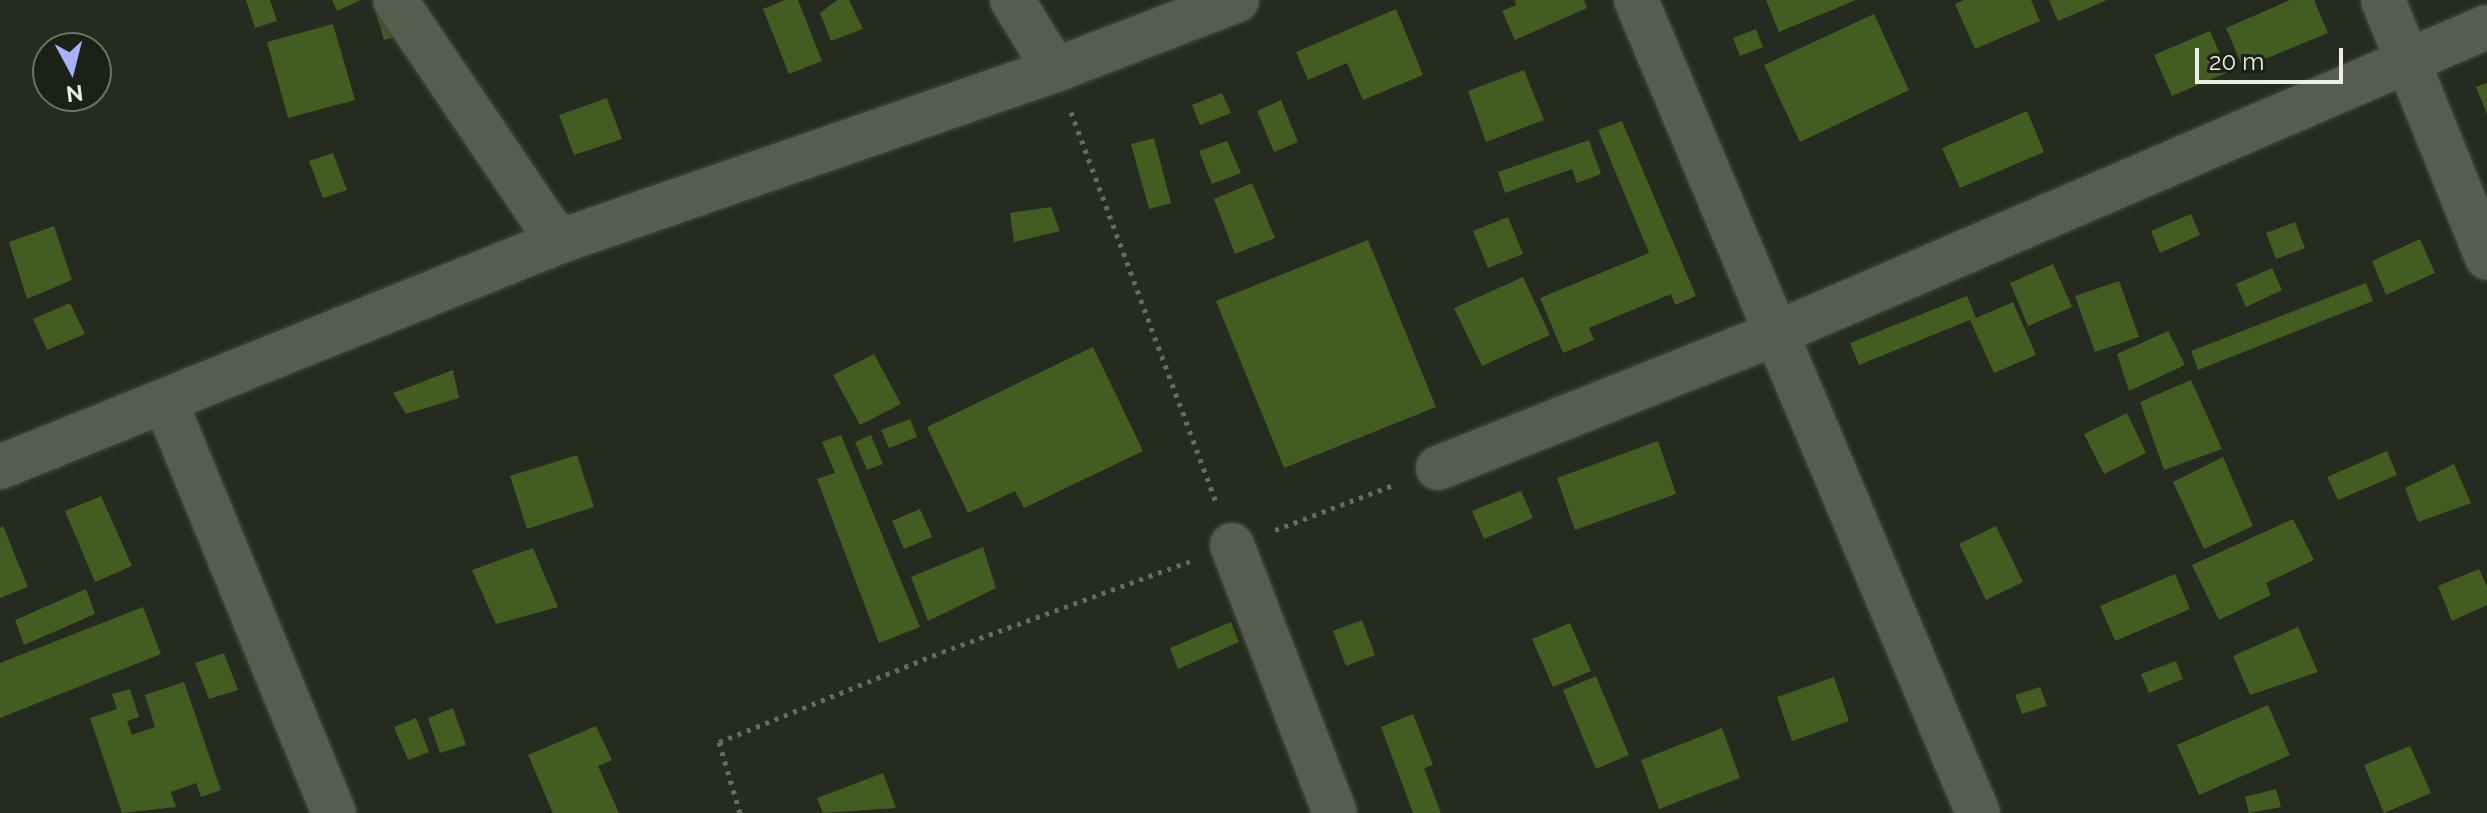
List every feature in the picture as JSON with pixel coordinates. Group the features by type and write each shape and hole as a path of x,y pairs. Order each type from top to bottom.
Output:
{"street":[{"path":"395,0 558,242"},
{"path":"1012,0 1055,70"},
{"path":"0,467 558,242 1055,70 1237,0"},
{"path":"1636,0 1779,332 1978,813"},
{"path":"2383,0 2487,258"},
{"path":"1438,468 1779,332 2406,58 2487,27"},
{"path":"165,401 334,813"},
{"path":"1232,545 1335,813"}],"path":[{"path":"1055,70 1232,545"},
{"path":"740,813 719,742 942,652 1438,468"}],"building":[{"path":"246,0 270,0 277,21 255,28"},
{"path":"332,0 361,0 337,11"},
{"path":"395,0 408,33 384,40 374,6"},
{"path":"785,0 798,0 822,61 789,74 763,9"},
{"path":"837,0 849,0 863,29 831,41 820,13"},
{"path":"1515,0 1584,0 1587,8 1515,40 1502,11 1516,5"},
{"path":"1766,0 1856,0 1779,32"},
{"path":"1964,0 2031,0 2040,21 1975,49 1955,4"},
{"path":"2049,0 2107,0 2058,21"},
{"path":"2290,0 2314,0 2328,33 2243,68 2226,28"},
{"path":"1396,9 1423,75 1363,100 1347,63 1308,80 1296,52"},
{"path":"1874,14 1909,90 1800,142 1764,65"},
{"path":"333,24 355,100 288,118 267,42"},
{"path":"1756,29 1763,47 1740,56 1733,38"},
{"path":"2210,31 2228,72 2172,96 2154,55"},
{"path":"1524,70 1544,120 1486,142 1468,91"},
{"path":"2487,83 2487,114 2476,87"},
{"path":"1222,93 1231,113 1200,125 1192,105"},
{"path":"607,98 622,139 574,155 559,115"},
{"path":"1281,100 1298,142 1274,152 1257,111"},
{"path":"2027,111 2044,152 1960,188 1942,148"},
{"path":"1622,121 1696,296 1675,305 1671,294 1589,328 1594,340 1563,353 1540,298 1649,253 1598,130"},
{"path":"1154,138 1171,203 1149,209 1131,144"},
{"path":"1589,140 1601,174 1577,183 1572,169 1505,193 1498,172"},
{"path":"1227,141 1241,173 1212,184 1199,151"},
{"path":"333,153 347,190 323,198 309,161"},
{"path":"1252,183 1275,238 1235,254 1214,199"},
{"path":"1051,207 1060,231 1014,242 1010,213"},
{"path":"2191,214 2200,235 2160,253 2151,231"},
{"path":"1508,217 1523,254 1488,268 1473,231"},
{"path":"2295,222 2305,248 2276,259 2266,233"},
{"path":"54,226 72,280 27,299 9,242"},
{"path":"2420,239 2435,273 2386,295 2372,261"},
{"path":"1368,240 1436,407 1284,468 1216,301"},
{"path":"2053,264 2072,307 2028,326 2010,283"},
{"path":"2272,268 2282,290 2246,307 2236,284"},
{"path":"1523,277 1550,335 1482,366 1454,308"},
{"path":"2119,281 2139,337 2095,352 2075,296"},
{"path":"2366,283 2373,301 2198,370 2191,351"},
{"path":"1967,296 1976,318 2013,302 2036,355 1994,373 1970,320 1859,365 1850,343"},
{"path":"70,303 85,334 47,350 33,319"},
{"path":"2168,331 2185,365 2129,391 2117,354"},
{"path":"1093,347 1143,451 1024,508 1015,491 968,513 927,427"},
{"path":"874,354 901,404 860,425 833,375"},
{"path":"453,370 459,398 406,414 393,393"},
{"path":"2191,380 2222,449 2164,470 2140,402"},
{"path":"2127,413 2146,453 2104,474 2084,434"},
{"path":"910,419 917,437 889,448 881,430"},
{"path":"841,435 920,627 879,643 817,479 835,473 822,442"},
{"path":"871,435 883,464 867,470 855,442"},
{"path":"1658,441 1676,494 1575,530 1557,478"},
{"path":"2387,451 2397,475 2338,500 2327,477"},
{"path":"577,455 594,507 527,529 510,476"},
{"path":"2223,457 2253,526 2204,549 2173,482"},
{"path":"2454,464 2471,503 2418,522 2405,488"},
{"path":"1521,491 1533,518 1484,539 1472,511"},
{"path":"101,496 132,566 95,582 65,511"},
{"path":"920,509 932,537 904,549 892,521"},
{"path":"2293,519 2314,560 2266,583 2271,595 2219,620 2192,565"},
{"path":"3,526 28,587 0,598 0,528"},
{"path":"1996,526 2023,582 1986,600 1959,544"},
{"path":"983,547 996,588 928,621 911,577"},
{"path":"533,548 558,607 496,624 472,570"},
{"path":"2479,569 2487,586 2487,605 2452,621 2438,586"},
{"path":"2175,574 2190,609 2115,641 2100,606"},
{"path":"86,589 95,614 24,645 15,620"},
{"path":"143,607 161,654 0,718 0,663"},
{"path":"1362,620 1375,655 1346,666 1333,631"},
{"path":"1231,622 1239,642 1178,669 1170,648"},
{"path":"1570,623 1591,671 1553,687 1532,639"},
{"path":"2298,627 2318,672 2250,695 2233,656"},
{"path":"224,653 238,690 209,699 195,663"},
{"path":"2176,661 2183,679 2149,693 2141,674"},
{"path":"1596,676 1629,755 1596,769 1563,690"},
{"path":"1834,677 1849,721 1792,741 1777,697"},
{"path":"184,682 221,790 201,797 196,783 171,792 176,807 122,813 90,718 117,709 112,694 130,689 139,717 127,721 132,735 155,727 145,695"},
{"path":"2040,687 2047,706 2022,714 2015,695"},
{"path":"2268,705 2290,755 2199,795 2177,745"},
{"path":"453,708 466,745 440,753 428,718"},
{"path":"1413,714 1433,765 1424,768 1441,813 1413,813 1381,727"},
{"path":"416,718 429,752 408,760 394,727"},
{"path":"596,726 612,760 598,766 619,813 553,813 528,755"},
{"path":"1722,728 1740,778 1659,809 1641,760"},
{"path":"2410,746 2431,793 2384,813 2364,765"},
{"path":"883,773 896,808 823,813 817,798"},
{"path":"2276,789 2281,807 2249,813 2245,797"}]}
